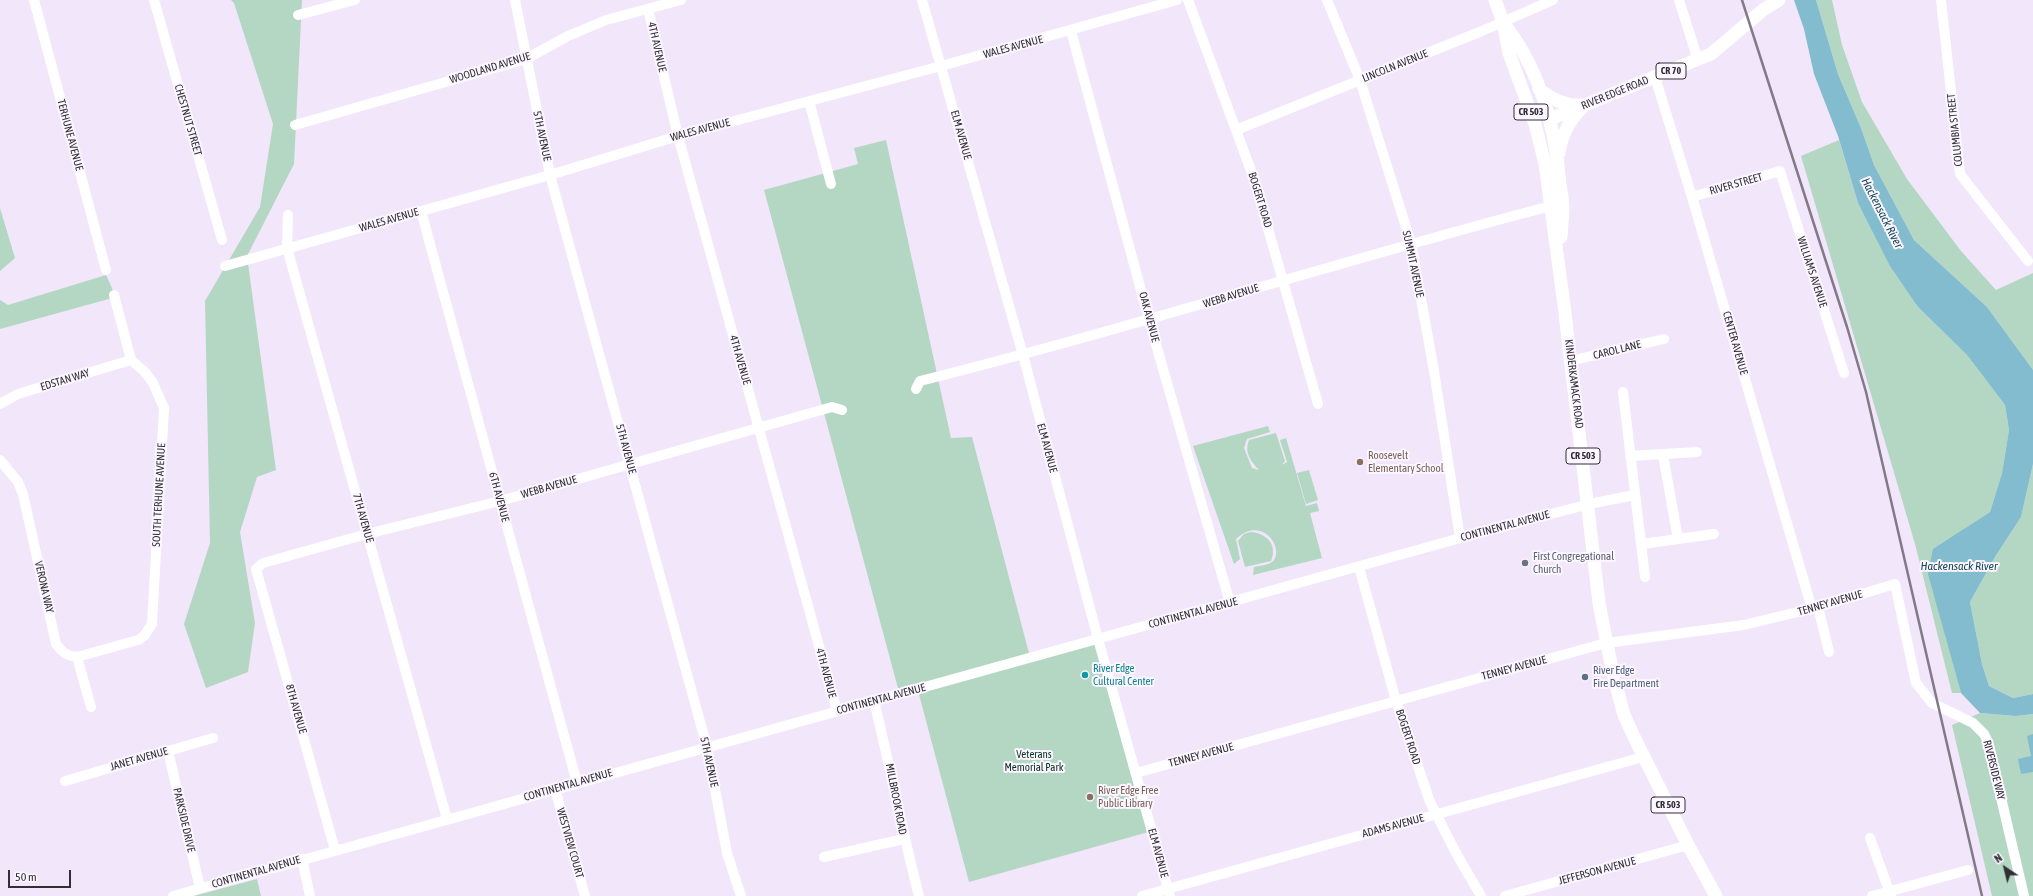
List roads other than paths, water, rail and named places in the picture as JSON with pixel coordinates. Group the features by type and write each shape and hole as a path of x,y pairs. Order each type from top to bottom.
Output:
{"main road":[{"name":"KINDERKAMACK ROAD","path":"1495,0 1503,22 1509,53 1540,139 1559,261 1570,361 1589,504 1592,549 1606,643 1624,715 1688,845 1716,896"},
{"name":"RIVER EDGE ROAD","path":"1550,119 1711,54 1763,10 1779,0"},
{"path":"1503,22 1517,39 1539,89 1550,119 1557,158 1563,209 1559,261"},
{"path":"1539,89 1550,98 1560,102 1573,105 1586,104"},
{"path":"1557,158 1567,126 1574,116 1586,104"},
{"path":"1551,206 1560,187"}],"street":[{"name":"TERHUNE AVENUE","path":"34,0 106,270"},
{"name":"CHESTNUT STREET","path":"154,0 222,240"},
{"path":"298,16 355,0"},
{"name":"5TH AVENUE","path":"515,0 550,175 707,747 727,852 741,896"},
{"name":"WOODLAND AVENUE","path":"295,125 526,59 568,36 599,22 681,0"},
{"name":"ELM AVENUE","path":"922,0 1023,355 1098,639 1169,892"},
{"name":"WALES AVENUE","path":"225,266 550,175 678,136 1071,31 1177,0"},
{"name":"BOGERT ROAD","path":"1188,0 1253,176 1318,404"},
{"name":"SUMMIT AVENUE","path":"1327,0 1360,80 1411,244 1434,371 1460,538"},
{"name":"LINCOLN AVENUE","path":"1236,130 1503,22 1553,0"},
{"path":"1679,0 1698,60"},
{"name":"COLUMBIA STREET","path":"1941,0 1960,174 2028,261"},
{"name":"4TH AVENUE","path":"648,9 678,136 837,711"},
{"name":"OAK AVENUE","path":"1071,31 1149,320 1230,603"},
{"name":"CENTER AVENUE","path":"1655,77 1829,652"},
{"path":"809,100 831,184"},
{"name":"RIVER STREET","path":"1692,197 1780,171"},
{"name":"WILLIAMS AVENUE","path":"1780,171 1844,373"},
{"name":"WEBB AVENUE","path":"916,389 920,381 1023,355 1149,320 1283,280 1551,206"},
{"name":"6TH AVENUE","path":"420,211 577,783"},
{"name":"7TH AVENUE","path":"288,215 287,248 447,819"},
{"path":"114,295 131,360"},
{"name":"CAROL LANE","path":"1570,361 1664,339"},
{"name":"EDSTAN WAY","path":"0,404 18,394 131,360"},
{"name":"SOUTH TERHUNE AVENUE","path":"77,657 138,640 144,636 152,624 164,408 153,383 145,372 131,360"},
{"path":"1623,392 1646,577"},
{"name":"WEBB AVENUE","path":"256,569 263,563 367,534 500,500 832,407 842,410"},
{"path":"1630,456 1697,452"},
{"path":"1663,455 1678,539"},
{"name":"VERONA WAY","path":"0,460 10,470 23,494 56,644 65,653 77,657"},
{"name":"CONTINENTAL AVENUE","path":"173,896 1460,538 1589,504 1635,495"},
{"path":"1642,544 1714,534"},
{"name":"BOGERT ROAD","path":"1359,567 1396,701 1413,756 1436,814 1481,896"},
{"name":"8TH AVENUE","path":"256,569 335,850"},
{"name":"TENNEY AVENUE","path":"1136,772 1606,643 1744,624 1815,608 1895,584"},
{"name":"RIVERSIDE WAY","path":"1895,584 1912,669 1920,690 1938,707 1973,724 1984,734 1988,742 2024,896"},
{"path":"77,657 91,707"},
{"name":"MILLBROOK ROAD","path":"874,701 896,794 904,839 919,896"},
{"name":"JANET AVENUE","path":"65,781 213,738"},
{"name":"PARKSIDE DRIVE","path":"168,751 200,888"},
{"name":"ADAMS AVENUE","path":"1142,896 1169,892 1436,814 1643,756"},
{"name":"WESTVIEW COURT","path":"555,789 585,896"},
{"path":"1870,838 1890,894"},
{"path":"824,857 904,839"},
{"name":"JEFFERSON AVENUE","path":"1505,896 1688,845"},
{"path":"302,859 310,896"},
{"path":"1872,896 1890,894 1968,870"}],"water":[{"name":"Hackensack River","path":"1794,0 1816,0 1838,74 1861,128 1874,165 1914,240 1987,307 2033,370 2033,464 2021,517 1995,557 1970,602 1982,664 1989,686 2013,698 2033,694 2033,714 2016,716 1980,713 1961,693 1928,574 1933,549 1990,512 2002,473 2009,430 2005,405 1967,355 1918,307 1890,266 1858,203 1838,136 1814,74 1804,29"},
{"path":"2033,734 2033,772 2021,774 2018,759 2031,756 2027,736"}],"railway":[{"path":"1742,0 1847,327 1866,392 1982,896"}],"place":[{"name":"Roosevelt Elementary School","path":"1360,462"},
{"name":"First Congregational Church","path":"1525,563"},
{"name":"River Edge Cultural Center","path":"1085,675"},
{"name":"River Edge Fire Department","path":"1585,677"},
{"name":"River Edge Free Public Library","path":"1090,797"}],"park label":[{"name":"Veterans Memorial Park","path":"1034,761"}]}
